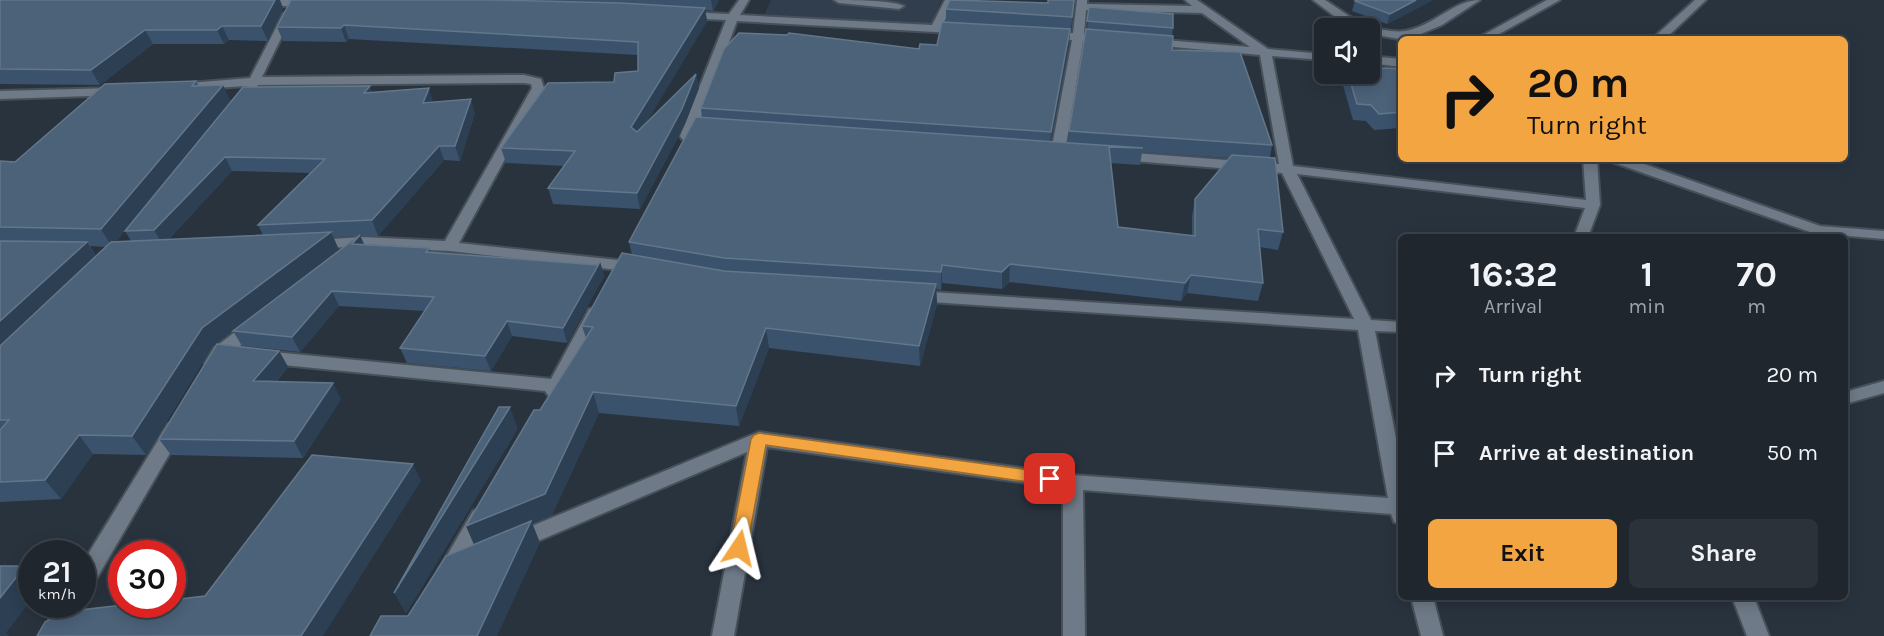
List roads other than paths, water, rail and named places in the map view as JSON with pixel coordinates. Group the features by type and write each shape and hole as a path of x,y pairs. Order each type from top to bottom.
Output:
{"street":[{"path":"681,148 698,127 733,17 744,0"},
{"path":"839,0 899,6"},
{"path":"935,29 950,0"},
{"path":"1190,0 1265,52 1287,169 1366,326 1398,499"},
{"path":"1318,0 1343,18"},
{"path":"1380,34 1402,36 1419,33 1475,0"},
{"path":"1488,36 1555,0"},
{"path":"1661,36 1701,0"},
{"path":"241,99 256,81 294,1"},
{"path":"248,3 294,1 318,3"},
{"path":"1058,152 1078,37 1081,4 1203,10"},
{"path":"678,14 971,31"},
{"path":"1030,34 1121,40"},
{"path":"1143,41 1314,56"},
{"path":"1380,61 1398,63"},
{"path":"178,88 256,81 524,79 537,82 538,88 450,246"},
{"path":"0,95 123,92"},
{"path":"1104,155 1287,169 1593,205"},
{"path":"1582,234 1593,205 1590,162"},
{"path":"1625,162 1818,230 1884,235"},
{"path":"333,264 362,242"},
{"path":"304,245 362,242 450,246 624,259 657,271"},
{"path":"545,406 624,259"},
{"path":"905,295 1398,327"},
{"path":"202,382 220,352 267,316"},
{"path":"220,352 557,386"},
{"path":"1848,397 1884,387"},
{"path":"96,561 184,413"},
{"path":"449,569 759,439 1073,482 1398,510"},
{"path":"723,636 759,439"},
{"path":"1073,482 1074,636"},
{"path":"437,588 491,498"},
{"path":"1423,600 1432,636"},
{"path":"1744,600 1758,636"},
{"path":"51,636 62,618"}]}
